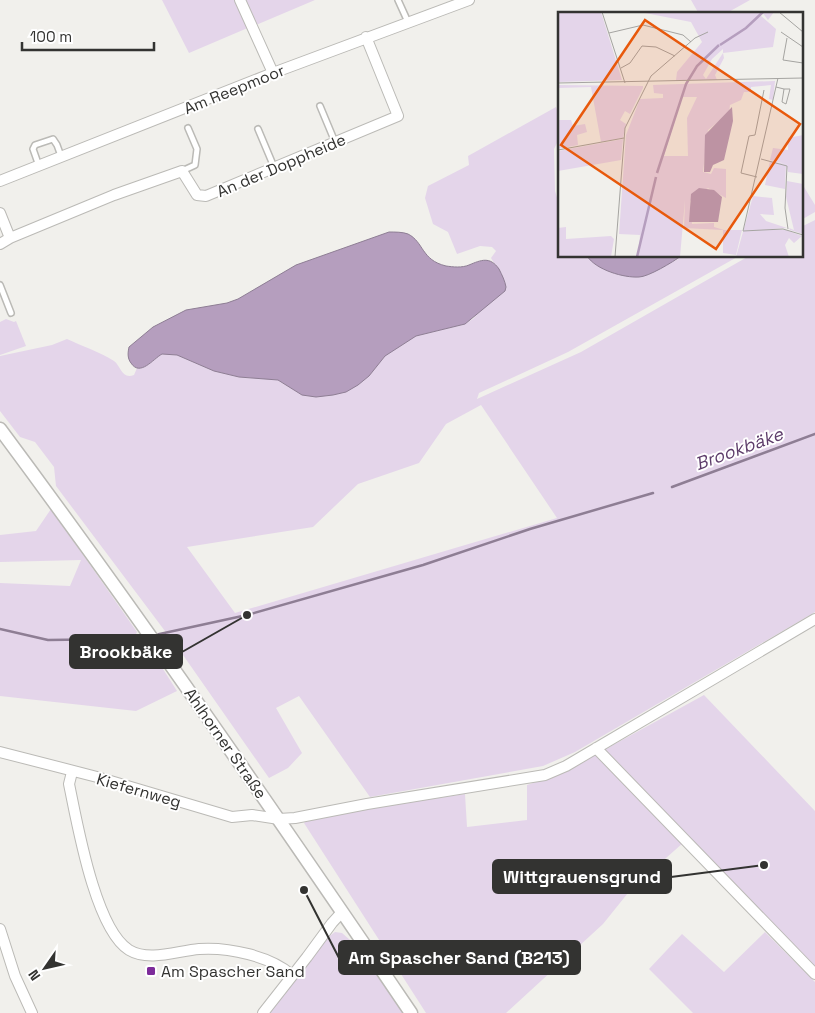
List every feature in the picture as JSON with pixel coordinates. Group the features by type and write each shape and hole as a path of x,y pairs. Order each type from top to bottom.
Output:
{"street":[{"path":"240,0 273,73"},
{"name":"Am Reepmoor","path":"0,181 366,37 469,0"},
{"name":"An der Doppheide","path":"182,171 197,195 206,196 398,116 366,37"},
{"path":"0,244 10,238 114,195 182,171"},
{"path":"0,213 10,238"},
{"name":"Ahlhorner Straße","path":"0,429 146,629 279,819 410,1013"},
{"name":"Kiefernweg","path":"0,752 232,817 295,818 545,775 566,766 815,619"},
{"path":"596,748 815,974"},
{"path":"72,772 69,784 92,883 108,924 128,949 142,955 159,955 201,949 239,952 264,959 284,968 292,975"},
{"path":"263,1013 342,912"},
{"path":"0,929 15,976 32,1013"}],"lane":[{"path":"398,0 408,22"},
{"path":"320,106 335,142"},
{"path":"182,171 195,165 197,149 188,128"},
{"path":"258,129 274,167"},
{"path":"39,166 33,149 35,145 53,139 62,157"},
{"path":"0,285 11,313"}],"shaded area":[{"path":"162,0 237,0 250,27 189,53"},
{"path":"244,0 315,0 256,25"},
{"path":"691,0 750,0 729,12 698,12"},
{"path":"556,107 558,112 558,141 554,149 555,191 558,201 558,258 675,261 679,258 735,258 568,352 479,393 477,399 581,352 746,258 802,258 802,226 815,220 815,612 575,752 543,766 370,797 299,696 276,708 302,753 288,768 269,778 183,655 56,486 54,467 35,442 20,437 0,411 0,356 52,345 67,339 114,361 127,376 134,375 137,368 147,365 162,354 177,355 214,371 239,377 278,380 302,395 369,376 385,356 395,349 416,336 462,325 473,319 485,306 505,291 502,276 491,258 496,251 492,247 480,246 457,254 448,232 433,224 425,198 428,186 469,165 468,156","holes":["481,405 557,518 235,613 187,547 313,527 358,484 419,463 446,424"]},
{"path":"802,184 815,205 815,212 802,219"},
{"path":"389,232 408,234 413,237 432,260 446,266 463,267 485,260 492,262 499,269 505,282 505,291 465,324 416,336 385,356 369,376 358,385 346,392 333,395 316,397 302,395 278,380 239,377 214,371 177,355 162,354 142,368 135,367 130,361 128,355 129,347 153,327 186,310 227,303 238,299 296,265"},
{"path":"589,258 678,258 654,272 639,277 611,272"},
{"path":"6,319 16,321 26,346 0,355 0,322"},
{"path":"51,509 137,632 135,636 139,643 149,647 177,691 136,711 0,696 0,583 70,586 81,560 0,562 0,535 36,531"},
{"path":"704,695 815,811 815,970 604,750"},
{"path":"597,754 683,843 632,888 603,924 506,1013 426,1013 304,823 311,817 465,794 467,827 527,820 527,785 548,778"},
{"path":"335,932 342,933 357,946 403,1013 270,1013 327,938"},
{"path":"765,932 815,982 815,1013 693,1013 649,969 682,934 724,972"}],"waterway":[{"name":"Brookbäke","path":"672,487 815,434"},
{"name":"Brookbäke","path":"155,635 247,615 423,565 530,529 653,493"},
{"name":"Brookbäke","path":"0,629 48,640 120,639 144,636"}],"place":[{"name":"Brookbäke","path":"247,615"},
{"name":"Wittgrauensgrund","path":"764,865"},
{"name":"Am Spascher Sand (B213)","path":"304,890"},
{"name":"Am Spascher Sand","path":"151,971"}]}
